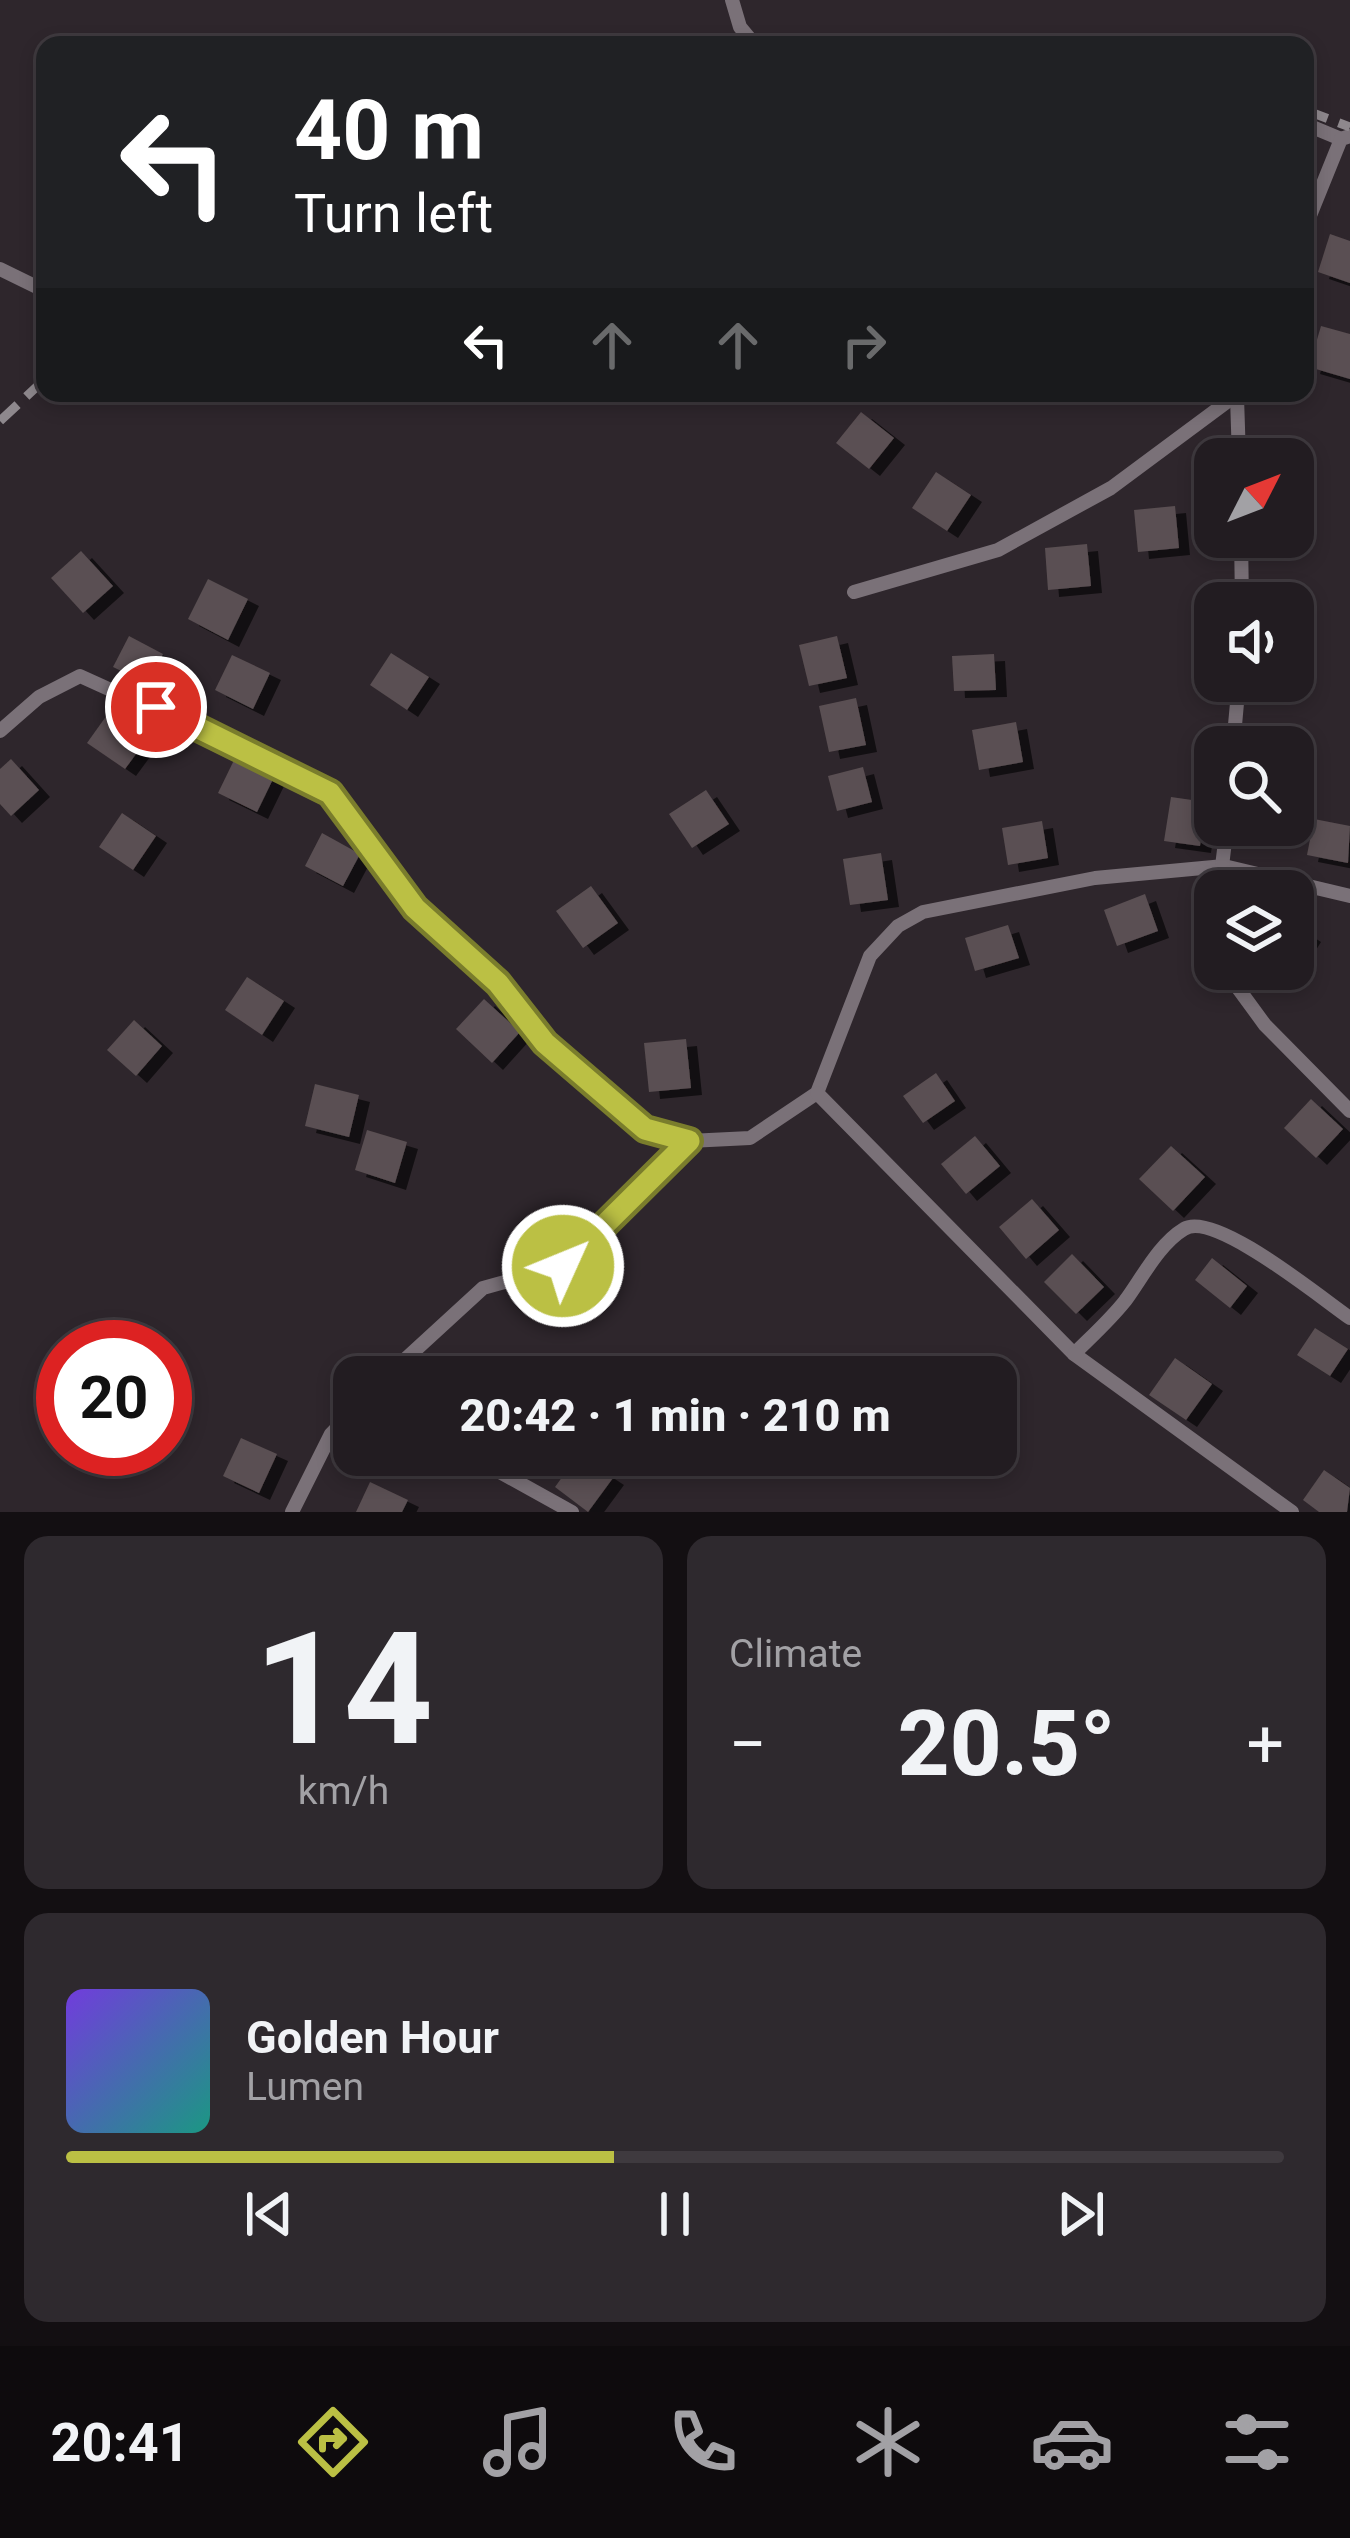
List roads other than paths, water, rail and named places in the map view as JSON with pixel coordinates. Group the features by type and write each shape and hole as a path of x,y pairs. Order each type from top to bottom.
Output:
{"lane":[{"path":"732,0 748,36"},
{"path":"1314,127 1346,138 1314,208"},
{"path":"0,269 36,287"},
{"path":"854,592 998,550 1111,488 1228,402"},
{"path":"1238,402 1239,438"},
{"path":"0,731 39,697 80,676 308,779 343,808 435,931 498,983 545,1043 599,1095 645,1129 689,1141 750,1138 817,1094 870,956 898,926 923,912 1095,878 1224,866 1350,896"},
{"path":"1223,870 1225,846"},
{"path":"1239,990 1264,1025 1350,1111"},
{"path":"817,1094 1074,1354 1292,1512"},
{"path":"409,1356 483,1288 563,1266 689,1141"},
{"path":"1074,1354 1122,1305 1171,1242 1198,1224 1232,1237 1350,1318"},
{"path":"292,1512 333,1433"},
{"path":"507,1476 572,1512"}],"railway":[{"path":"1314,113 1350,127"},
{"path":"0,421 36,387"}]}
